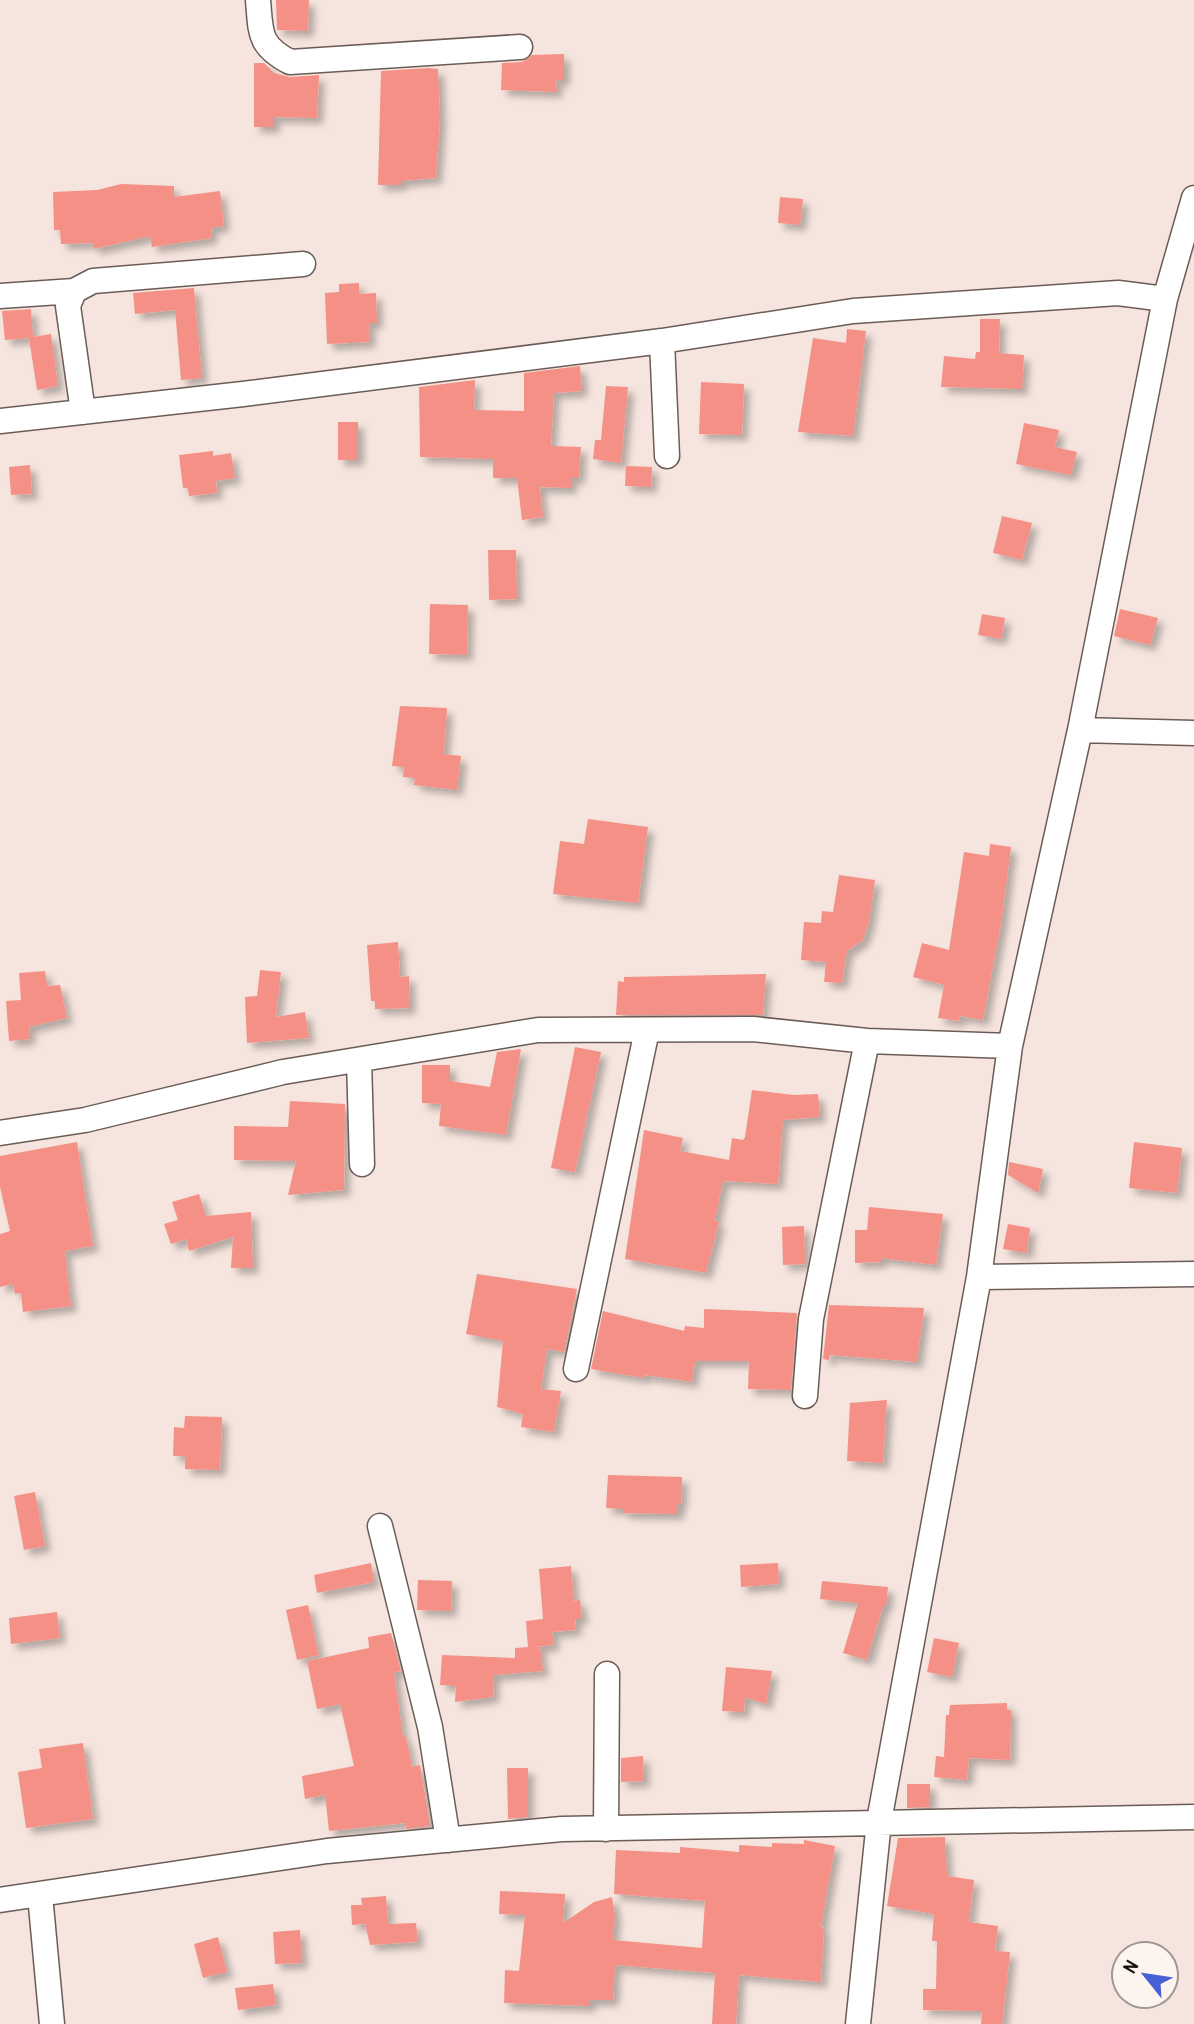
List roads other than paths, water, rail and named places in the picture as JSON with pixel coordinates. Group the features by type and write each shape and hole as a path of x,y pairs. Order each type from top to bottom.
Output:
{"street":[{"path":"258,0 261,36 270,51 290,62 520,47"},
{"path":"858,2024 879,1821 979,1277 1010,1046 1080,730 1166,299 1194,198"},
{"path":"0,296 74,291 93,281 303,264"},
{"path":"74,291 68,306 83,412"},
{"path":"0,421 662,341 853,310 1118,293 1166,299"},
{"path":"662,341 667,456"},
{"path":"1080,730 1194,733"},
{"path":"0,1133 85,1120 283,1072 538,1030 753,1029 867,1041 1010,1046"},
{"path":"576,1369 647,1030"},
{"path":"805,1396 811,1319 867,1041"},
{"path":"359,1060 362,1164"},
{"path":"979,1277 1194,1274"},
{"path":"380,1526 430,1727 448,1840"},
{"path":"606,1829 607,1674"},
{"path":"0,1900 327,1851 562,1829 1194,1817"},
{"path":"40,1895 51,2024"}]}
